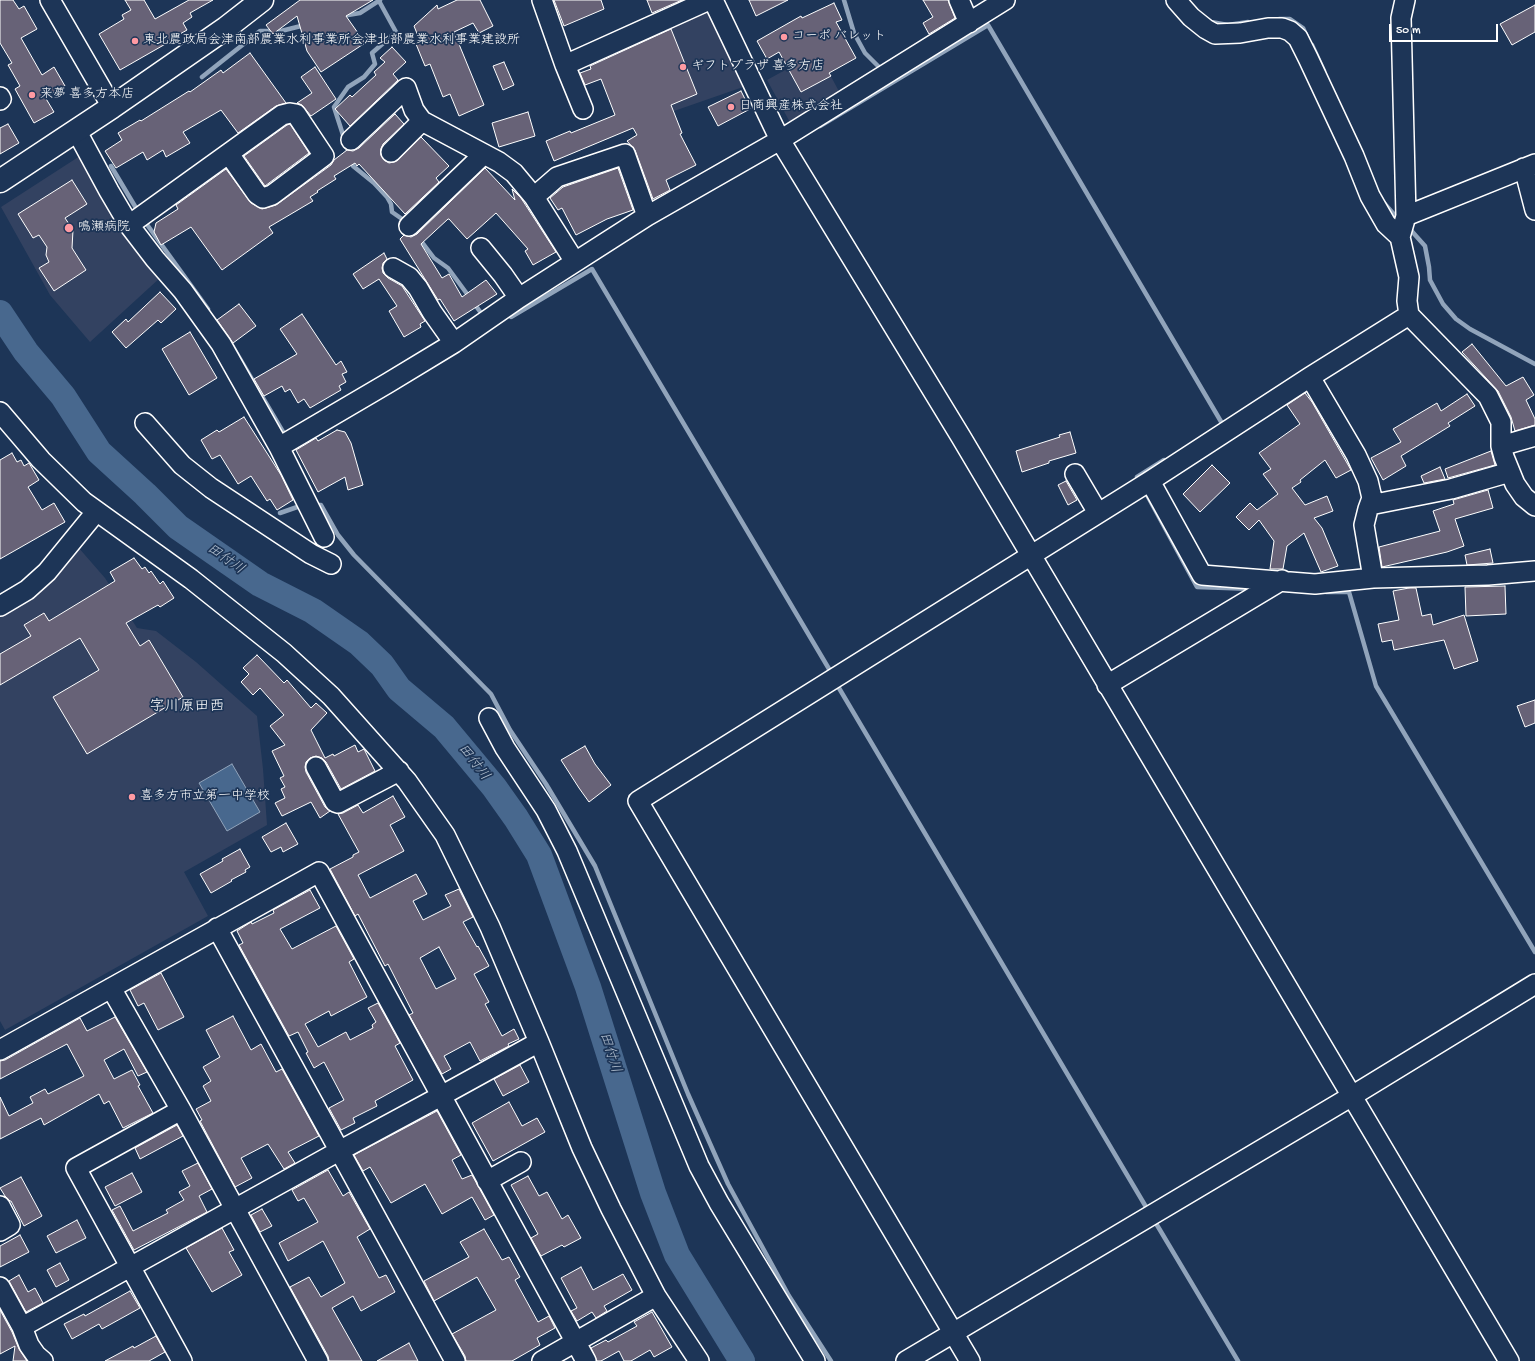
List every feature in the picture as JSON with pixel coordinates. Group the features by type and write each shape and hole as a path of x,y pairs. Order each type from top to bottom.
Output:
{"main road":[{"path":"0,181 112,107 226,28 257,2"}],"street":[{"path":"50,0 112,107"},
{"path":"542,0 565,65 583,109"},
{"path":"565,65 709,0"},
{"path":"712,0 780,140 1032,555 1107,685 1509,1361"},
{"path":"959,0 969,23"},
{"path":"279,447 388,383 454,342 518,298 647,216 780,140 1005,0"},
{"path":"1176,0 1191,17 1215,34 1240,33 1268,28 1282,28 1290,31 1298,38 1334,114 1370,196 1386,224 1403,227 1529,166 1535,210"},
{"path":"1405,0 1401,18 1403,227 1408,277 1407,301 1409,315 1488,396 1501,422 1501,446 1515,484 1524,496 1535,506"},
{"path":"351,140 406,88 414,110 422,122 499,162 514,174 534,198 575,262"},
{"path":"129,225 282,115 290,113 296,114 324,156 272,195 263,198 257,194 229,154"},
{"path":"391,152 422,122"},
{"path":"76,130 129,225 155,259 183,291 221,344 279,447 324,537"},
{"path":"409,226 484,154"},
{"path":"534,198 557,177 625,154 647,216"},
{"path":"481,248 503,275 518,298"},
{"path":"393,268 408,277 418,288 432,312 454,342"},
{"path":"970,1361 638,801 1150,481 1310,376 1409,315"},
{"path":"1310,376 1356,455 1368,482 1372,498 1364,525 1373,578"},
{"path":"0,412 70,490 96,512 197,584 284,653 331,696 407,781 445,835 490,927 582,1148 610,1209 656,1296 699,1361"},
{"path":"145,423 182,465 211,488 312,554 331,564"},
{"path":"1501,446 1535,436"},
{"path":"1370,505 1451,489 1510,472"},
{"path":"1075,474 1098,513"},
{"path":"1150,481 1202,576 1282,580 1315,584 1373,578 1488,575 1535,571"},
{"path":"0,606 27,590 47,572 96,512"},
{"path":"1107,685 1282,580"},
{"path":"489,718 502,744 546,810 566,851 706,1178 719,1204 816,1361"},
{"path":"316,767 335,802 338,803 399,771"},
{"path":"2,1045 111,988 318,872 586,1361"},
{"path":"217,928 455,1361"},
{"path":"906,1361 952,1332 1352,1096 1535,984"},
{"path":"111,988 181,1110 318,1361"},
{"path":"22,1328 131,1266 539,1042"},
{"path":"181,1110 76,1168 182,1361"},
{"path":"488,1181 521,1162"},
{"path":"0,1206 10,1225 0,1231"},
{"path":"0,1287 30,1345 36,1355 43,1361"},
{"path":"542,1361 656,1296"}],"shaded area":[{"name":"ギフトプラザ 喜多方店","path":"712,8 746,86 651,119 621,47"},
{"path":"818,52 843,99 792,126 767,80"},
{"name":"鳴瀬病院","path":"83,154 161,277 90,342 50,295 1,207"},
{"name":"喜多方市立第一中学校","path":"78,547 105,578 137,628 156,631 196,662 257,716 267,825 184,872 208,916 5,1030 0,1021 0,614"},
{"path":"232,764 260,812 227,831 199,783"}],"building":[{"path":"0,0 13,0 19,9 24,6 37,29 21,38 42,75 54,67 65,86 45,97 54,112 34,123 15,89 20,86 8,65 12,63 0,43"},
{"path":"125,0 144,0 155,19 189,0 213,0 190,13 192,17 183,23 187,30 120,70 99,34 124,19 122,15 131,10"},
{"path":"300,0 373,0 346,16 365,43 321,72 307,51 297,16 273,34 266,25"},
{"path":"457,0 480,0 493,26 479,33 473,23 454,32 484,105 459,116 450,94 443,97 430,64 425,66 416,44 420,41 414,26 437,5 438,9"},
{"path":"554,0 601,0 604,9 564,26"},
{"path":"647,0 682,0 652,13"},
{"path":"749,0 788,0 756,16"},
{"path":"923,0 948,0 955,18 929,34 923,23 933,17"},
{"path":"834,3 842,20 836,22 856,58 829,73 831,76 801,92 779,52 767,59 757,41 801,16 802,18"},
{"path":"1535,5 1535,32 1512,45 1500,24"},
{"path":"671,29 697,94 671,105 682,133 680,134 696,165 666,180 670,190 653,199 635,150 627,141 637,135 633,128 554,161 546,141 570,131 571,133 615,115 601,79 585,85 580,73 591,69 590,66"},
{"path":"392,47 406,62 393,74 398,80 350,126 335,109 350,95 352,97 376,75 374,72 385,62 380,58"},
{"path":"250,53 286,103 276,106 238,133 221,110 183,132 190,143 166,157 163,150 147,160 143,152 116,168 105,151 122,140 118,133 140,120 141,121 189,91 190,92 221,70 223,73"},
{"path":"504,62 514,85 503,90 493,66"},
{"path":"315,67 336,99 311,116 302,105 297,103 312,93 301,77"},
{"path":"741,91 750,109 718,126 708,107"},
{"path":"528,112 535,136 499,147 492,123"},
{"path":"395,114 404,124 383,144 381,155 384,160 389,163 398,160 421,137 449,166 436,178 439,182 405,214 359,164 357,166 355,163 334,176 336,179 310,197 313,201 269,227 273,233 222,270 191,227 161,245 154,232 156,223 178,209 176,205 226,169 251,203 262,209 276,205 331,165 334,160 347,150 353,151 359,148"},
{"path":"8,124 19,143 0,154 0,128"},
{"path":"290,124 309,153 265,186 244,156"},
{"path":"485,168 515,200 512,189 521,198 556,252 533,265 525,251 528,249 496,213 467,239 448,219 421,244 442,278 449,274 462,297 486,280 497,294 454,321 440,299 438,300 400,239 404,235 411,237 417,234"},
{"path":"618,168 633,210 607,219 576,235 562,208 558,210 550,198 563,187"},
{"path":"72,180 87,204 65,218 73,230 72,248 86,270 54,291 39,268 49,262 46,255 47,247 39,235 33,238 18,214"},
{"path":"384,253 387,259 383,263 383,273 388,278 402,286 425,321 420,324 421,327 404,337 389,311 397,306 379,279 363,289 353,274"},
{"path":"160,292 176,309 161,323 158,320 126,348 112,332 126,319 128,322"},
{"path":"239,304 256,326 233,343 217,320"},
{"path":"302,314 336,365 341,361 347,372 342,374 346,382 339,386 341,390 310,408 304,399 298,403 290,389 285,392 282,386 264,396 254,379 297,354 280,329"},
{"path":"190,332 217,378 189,395 162,349"},
{"path":"1472,344 1506,386 1523,377 1534,395 1526,400 1535,419 1535,425 1515,431 1511,417 1498,391 1462,352"},
{"path":"1305,393 1312,402 1351,470 1336,478 1325,460 1300,480 1301,482 1292,488 1305,505 1327,496 1333,511 1314,518 1322,528 1338,566 1321,572 1304,533 1287,546 1283,569 1270,569 1274,541 1259,520 1249,530 1236,517 1250,503 1257,510 1278,494 1263,474 1271,469 1259,453 1300,424 1287,405"},
{"path":"1467,394 1475,406 1448,423 1450,426 1401,456 1406,466 1383,480 1371,458 1401,442 1393,429 1437,403 1441,411"},
{"path":"244,417 281,475 293,500 277,510 270,499 267,501 251,476 238,484 220,455 212,459 201,440 217,430 219,432"},
{"path":"337,430 345,432 351,443 363,485 348,490 345,477 318,492 296,450 316,438 318,441"},
{"path":"1070,432 1076,453 1049,461 1049,463 1022,472 1016,451 1060,437 1059,435"},
{"path":"1491,451 1495,465 1448,478 1445,469"},
{"path":"12,453 17,462 21,460 24,466 29,463 39,480 28,487 42,510 54,503 65,522 0,559 0,460"},
{"path":"1212,465 1230,483 1200,512 1183,494"},
{"path":"1440,467 1445,479 1424,483 1421,476"},
{"path":"1066,481 1077,500 1068,505 1058,485"},
{"path":"1488,490 1493,508 1455,519 1464,546 1447,552 1382,567 1379,547 1440,531 1433,511 1454,504 1453,500"},
{"path":"1490,549 1493,563 1467,565 1465,555"},
{"path":"134,558 142,569 145,567 149,573 151,571 160,584 163,581 174,598 160,607 158,605 126,623 140,646 149,640 183,697 87,754 53,697 99,670 80,638 0,685 0,654 31,636 24,625 44,613 49,621 115,581 110,572"},
{"path":"1505,586 1506,614 1466,616 1465,587"},
{"path":"1416,588 1422,616 1431,614 1433,625 1464,615 1478,661 1454,669 1444,640 1394,650 1392,640 1382,642 1378,624 1399,620 1393,591"},
{"path":"257,655 284,683 287,680 311,708 316,703 327,713 311,730 325,758 333,754 334,756 355,745 358,752 364,749 375,771 341,789 326,762 322,758 316,756 310,758 306,762 306,772 325,807 330,811 320,818 311,802 282,816 275,803 285,798 281,789 285,787 280,778 284,776 272,751 285,745 270,726 284,715 260,688 253,695 241,682 249,674 243,668"},
{"path":"1535,700 1535,723 1525,727 1517,706"},
{"path":"585,746 595,764 611,785 589,802 561,760"},
{"path":"393,796 405,817 390,825 404,851 358,875 370,898 416,874 427,894 413,901 423,920 451,906 445,895 459,889 473,917 463,922 489,966 474,974 489,1002 485,1004 502,1036 514,1029 519,1039 508,1044 509,1046 480,1061 470,1042 444,1056 451,1069 442,1074 409,1015 413,1013 388,964 385,966 358,914 355,916 330,869 353,857 353,855 359,852 338,814 358,805 363,813","holes":["439,947 456,979 436,989 420,958"]},
{"path":"286,823 298,844 283,852 281,847 271,852 262,837"},
{"path":"240,849 250,867 245,870 246,872 211,893 200,874"},
{"path":"310,890 320,908 280,929 292,949 336,926 354,959 349,962 367,997 331,1016 329,1011 305,1024 318,1047 346,1032 350,1040 373,1028 372,1025 376,1022 368,1008 378,1003 400,1043 395,1046 413,1080 375,1101 377,1106 353,1118 355,1123 341,1130 329,1108 344,1100 324,1062 314,1068 306,1053 308,1052 298,1032 289,1036 239,945 243,943 237,931 251,922 252,924 274,913 273,910"},
{"path":"161,973 184,1017 158,1030 144,1003 138,1006 130,990"},
{"path":"233,1016 251,1050 261,1044 276,1072 282,1069 319,1136 288,1152 295,1163 284,1169 268,1144 241,1158 252,1178 235,1187 200,1121 202,1120 196,1109 211,1101 203,1086 211,1081 203,1067 220,1057 206,1030"},
{"path":"115,1017 147,1072 138,1076 124,1049 104,1060 114,1079 132,1070 140,1085 138,1086 153,1113 123,1128 109,1101 104,1104 99,1094 44,1125 41,1118 0,1139 0,1097 9,1116 33,1103 30,1097 45,1089 48,1094 84,1076 67,1044 0,1079 0,1061 5,1060 80,1018 87,1031"},
{"path":"520,1065 529,1082 503,1096 494,1079"},
{"path":"509,1102 522,1126 537,1118 545,1132 493,1161 472,1123"},
{"path":"437,1111 461,1155 452,1160 462,1179 472,1175 494,1215 485,1220 472,1197 442,1214 425,1184 391,1203 370,1167 363,1171 354,1155"},
{"path":"177,1125 183,1136 140,1159 135,1148"},
{"path":"198,1163 212,1189 199,1196 207,1212 134,1250 112,1210 120,1206 133,1231 168,1213 166,1210 184,1200 179,1192 190,1186 182,1171"},
{"path":"328,1170 343,1196 349,1192 370,1229 357,1237 379,1278 386,1275 395,1292 361,1311 353,1296 332,1308 362,1361 329,1361 328,1356 290,1287 309,1277 321,1297 345,1283 323,1241 288,1261 279,1243 318,1222 304,1198 298,1201 292,1190"},
{"path":"132,1173 142,1192 115,1206 105,1187"},
{"path":"528,1176 539,1196 547,1192 562,1219 568,1215 581,1238 564,1247 562,1245 541,1256 531,1238 538,1234 511,1185"},
{"path":"21,1177 42,1216 24,1226 11,1201 5,1196 0,1188"},
{"path":"262,1209 272,1226 260,1232 251,1215"},
{"path":"77,1220 86,1238 56,1253 47,1236"},
{"path":"222,1228 234,1250 229,1252 242,1275 212,1292 186,1248"},
{"path":"484,1229 502,1260 509,1257 520,1277 515,1280 538,1322 549,1316 555,1328 537,1338 540,1345 512,1361 466,1361 465,1356 452,1334 496,1310 477,1277 434,1301 424,1281 469,1257 460,1242"},
{"path":"20,1235 29,1252 0,1267 0,1246"},
{"path":"60,1263 69,1280 56,1287 47,1270"},
{"path":"581,1267 593,1290 623,1274 632,1290 604,1306 607,1311 596,1318 592,1312 577,1321 571,1311 577,1308 561,1278"},
{"path":"19,1275 28,1292 35,1288 43,1303 26,1312 9,1281"},
{"path":"130,1291 140,1308 102,1329 99,1324 72,1339 64,1324 84,1314 85,1316"},
{"path":"0,1310 19,1349 27,1361 13,1361 15,1346 0,1354"},
{"path":"652,1312 672,1347 654,1357 650,1350 631,1361 624,1361 619,1351 601,1361 597,1361 591,1348 606,1340 608,1342 637,1326 634,1322"},
{"path":"156,1336 165,1352 149,1361 105,1361 133,1346 134,1348"},
{"path":"409,1343 418,1361 377,1361"}],"waterway":[{"path":"342,16 360,13 380,0"},
{"path":"844,0 854,33 865,53 883,71"},
{"path":"379,1 396,32 372,53 375,64 364,77 348,87 334,107 353,166 374,183 387,197 391,204 392,212 402,219 405,225"},
{"path":"1279,19 1290,19 1303,28 1307,37"},
{"path":"1208,20 1211,22 1228,25 1248,22"},
{"path":"202,77 260,31 281,31 305,25"},
{"path":"820,126 988,25 1223,425 1220,427"},
{"path":"1312,45 1324,71"},
{"path":"111,166 139,213"},
{"path":"1384,203 1399,220"},
{"path":"143,219 208,309"},
{"path":"1408,227 1425,246 1430,280 1443,304 1456,319 1470,329 1535,364"},
{"path":"409,231 418,237 434,258 448,268 484,317"},
{"path":"509,312 511,317 592,269 832,674"},
{"name":"田付川","path":"0,313 26,352 63,396 99,452 145,494 178,527 260,584 313,611 359,643 382,665 399,689 444,727 494,787 516,818 539,855 588,987 653,1193 677,1255 742,1361"},
{"path":"230,342 286,437"},
{"path":"1140,483 1137,477 1164,460"},
{"path":"1147,495 1197,587 1254,589"},
{"path":"280,513 303,505"},
{"path":"312,505 321,505 338,535 354,555 491,694 510,730 546,784 595,866 688,1094 728,1184 789,1296 831,1361"},
{"path":"1326,592 1349,592 1376,686 1535,952"},
{"path":"836,683 1149,1212"},
{"path":"1154,1220 1238,1361"}],"place":[{"name":"コーポ バレット","path":"784,37"},
{"name":"東北農政局会津南部農業水利事業所会津北部農業水利事業建設所","path":"135,41"},
{"name":"ギフトプラザ 喜多方店","path":"683,67"},
{"name":"来夢 喜多方本店","path":"32,95"},
{"name":"日商興産株式会社","path":"731,107"},
{"name":"鳴瀬病院","path":"69,228"},
{"name":"喜多方市立第一中学校","path":"132,797"}],"district":[{"name":"字川原田西","path":"187,708"}]}
